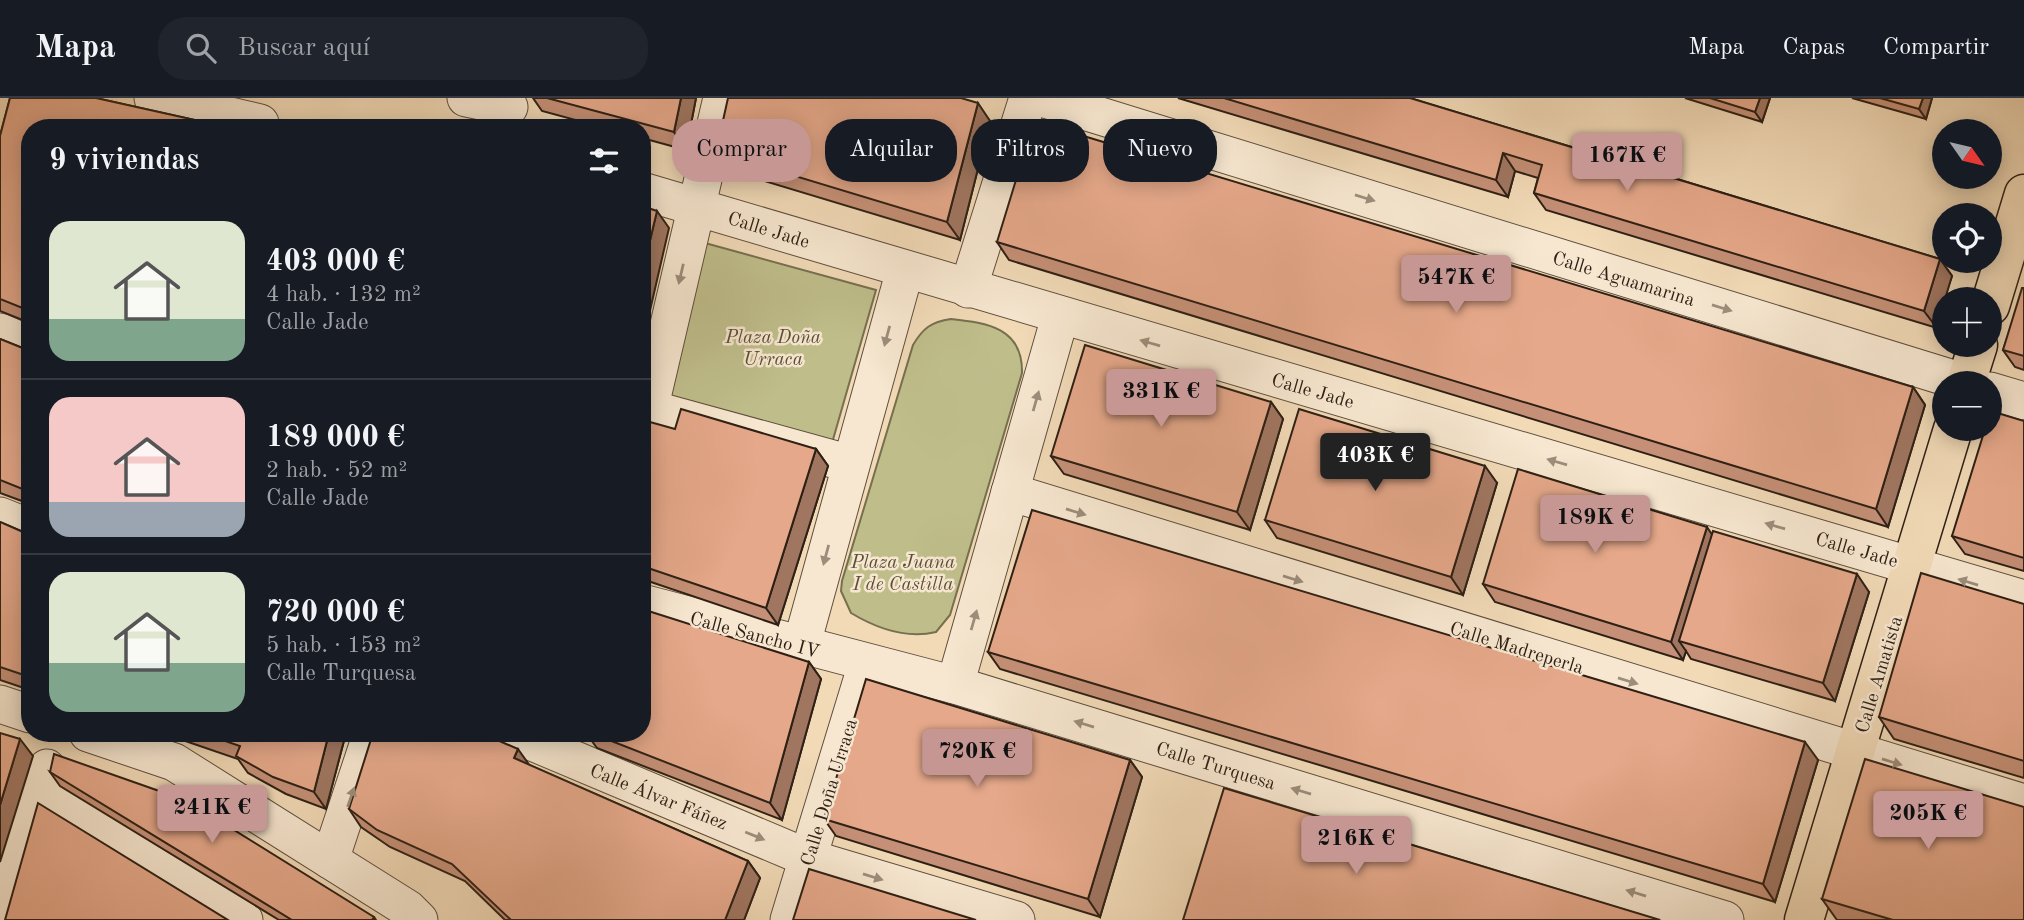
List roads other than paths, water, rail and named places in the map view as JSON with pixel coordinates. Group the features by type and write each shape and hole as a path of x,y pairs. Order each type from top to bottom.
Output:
{"main road":[{"path":"1996,287 2024,194"},
{"name":"Calle Amatista","path":"1804,920 1949,441"}],"street":[{"path":"153,98 261,116"},
{"path":"466,98 508,111"},
{"path":"651,403 722,98"},
{"path":"968,289 1028,98"},
{"name":"Calle Aguamarina","path":"1042,98 1932,373"},
{"name":"Calle Jade","path":"651,194 1060,317 2024,599"},
{"path":"801,647 905,270"},
{"path":"955,685 1060,317"},
{"path":"0,332 21,341"},
{"path":"2002,395 2024,401"},
{"path":"651,426 851,464"},
{"name":"Calle Madreperla","path":"1010,492 2024,803"},
{"path":"0,516 21,524"},
{"name":"Calle Sancho IV","path":"651,605 867,664"},
{"name":"Calle Turquesa","path":"867,664 955,685 1725,920"},
{"name":"Calle Doña Urraca","path":"789,920 867,664"},
{"path":"0,704 21,711"},
{"path":"115,742 174,762 408,909 419,920"},
{"path":"330,860 369,742"},
{"name":"Calle Álvar Fáñez","path":"554,742 573,746 808,858 1016,920"},
{"path":"1,920 44,782 244,920"}],"park label":[{"name":"Plaza Doña Urraca","path":"773,347"},
{"name":"Plaza Juana I de Castilla","path":"903,572"}]}
